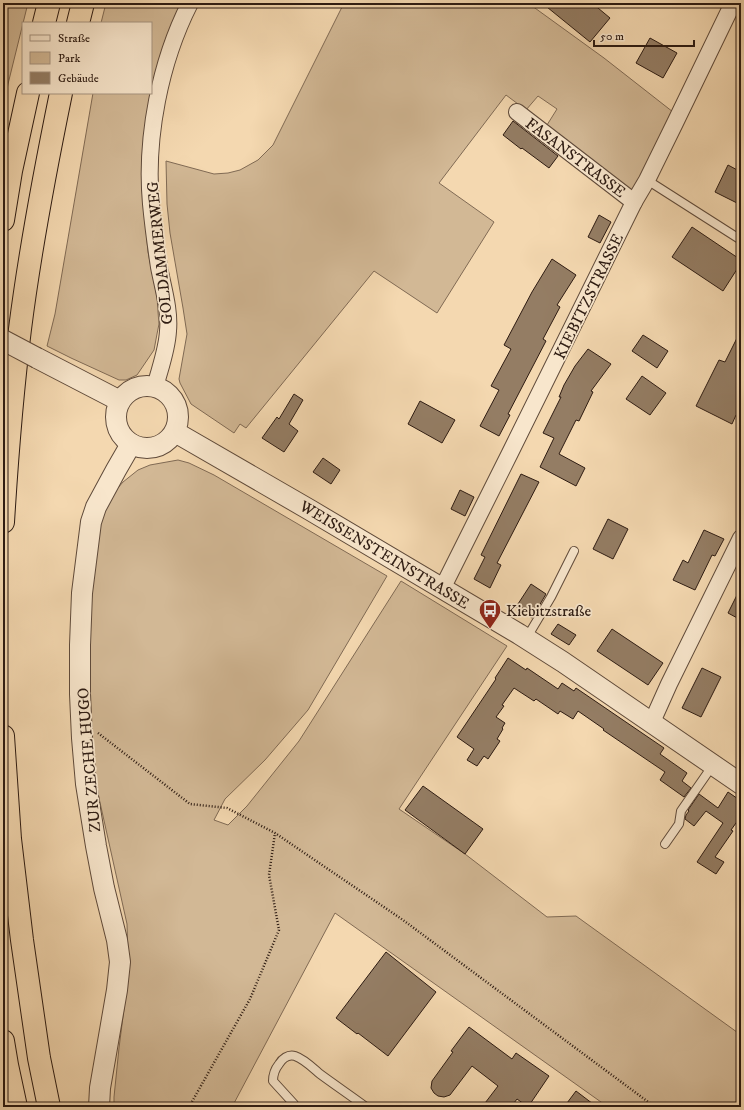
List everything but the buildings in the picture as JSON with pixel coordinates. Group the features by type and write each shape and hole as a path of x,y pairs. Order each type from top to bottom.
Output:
{"highway":[{"path":"44,22 49,3"},
{"path":"78,22 82,3"},
{"path":"3,220 28,94"},
{"path":"3,522 7,446 20,330 44,176 61,94"},
{"path":"3,736 10,839 22,940 39,1058 49,1107"},
{"path":"3,1041 16,1107"}],"street":[{"name":"GOLDAMMERWEG","path":"155,387 166,346 168,329 151,203 150,150 153,124 165,67 177,30 190,3"},
{"name":"KIEBITZSTRASSE","path":"442,588 510,454 733,3"},
{"name":"FASANSTRASSE","path":"517,112 634,202"},
{"path":"3,340 120,401"},
{"path":"145,386 155,387 164,390 171,397 176,405 178,423 175,432 168,440 156,447 141,448 124,438 118,430 116,420 117,410 120,401 127,393 135,388 145,386"},
{"name":"WEISSENSTEINSTRASSE","path":"175,432 442,588 570,666 741,784"},
{"name":"ZUR ZECHE HUGO","path":"99,1107 100,1088 117,990 120,962 117,940 104,888 86,784 80,694 82,593 90,522 96,507 132,444"},
{"path":"652,722 669,684 741,538"}],"lane":[{"path":"646,180 741,240"},
{"path":"526,639 551,597 574,551"},
{"path":"665,844 679,824 681,811 714,765"},
{"path":"294,1107 294,1104 273,1081 273,1076 279,1063 286,1057 290,1056 294,1056 302,1060 366,1107"}],"path":[{"path":"98,733 190,804 227,808 275,833 403,920 654,1107"},
{"path":"189,1107 250,998 279,930 268,875 275,833"}],"green space":[{"path":"3,3 28,3 23,22 22,22 3,111"},
{"path":"106,3 182,3 166,38 158,63 144,207 148,252 157,297 159,324 154,350 137,375 126,380 119,380 47,346 55,314 93,94 152,94 152,22 101,22"},
{"path":"344,3 528,3 604,58 673,112 637,188 628,191 547,125 557,109 538,96 526,110 506,95 439,183 494,222 437,313 374,271 246,428 240,424 234,433 191,404 179,379 187,334 170,233 167,204 166,161 214,174 240,170 258,160 273,145"},
{"path":"178,460 189,463 214,475 387,576 308,710 265,760 225,799 214,820 228,825 247,806 299,741 401,581 507,646 399,809 465,854 547,917 576,916 741,1035 741,1107 608,1107 335,913 232,1107 114,1107 119,1048 127,985 127,924 97,789 89,701 91,603 98,535 103,513 111,496 123,482 138,470 150,465"}],"place":[{"name":"Kiebitzstraße","path":"490,630"}]}
